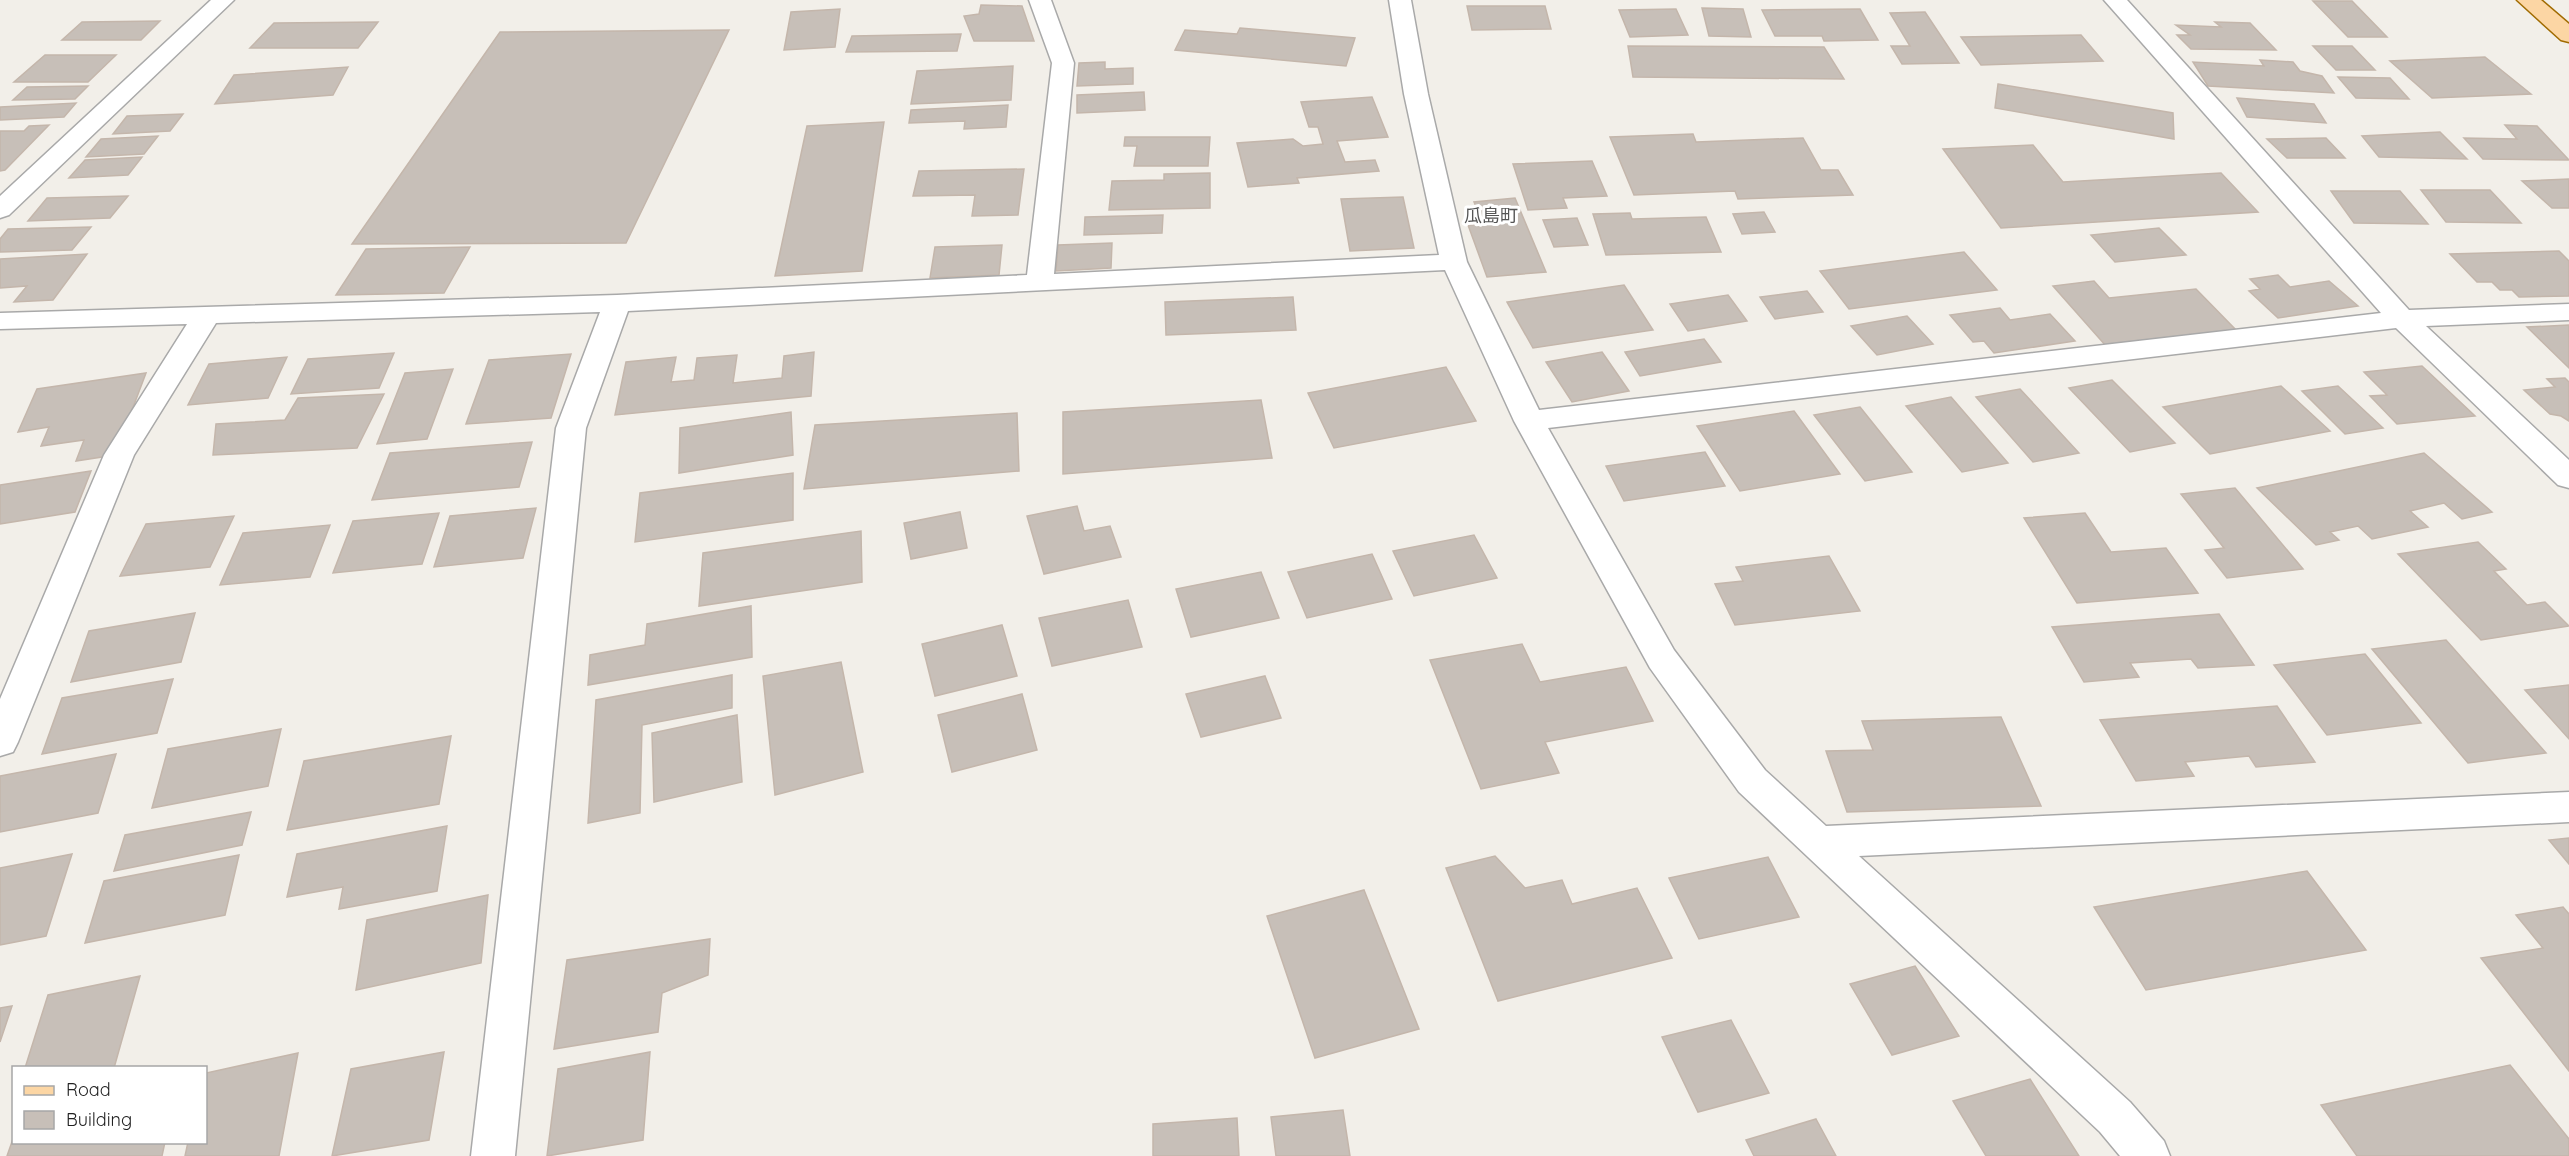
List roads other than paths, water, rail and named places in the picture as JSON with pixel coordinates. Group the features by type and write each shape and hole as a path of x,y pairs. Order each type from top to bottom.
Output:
{"main road":[{"path":"2528,0 2569,35"}],"street":[{"path":"0,210 223,0"},
{"path":"1040,0 1063,63 1040,284"},
{"path":"1400,0 1416,94 1454,262 1529,421 1662,659 1752,781 2115,1117 2148,1156"},
{"path":"2115,0 2402,319 2569,478"},
{"path":"0,321 617,303 1454,262"},
{"path":"493,1156 571,428 617,303"},
{"path":"1529,421 2402,319 2569,312"},
{"path":"0,742 118,455 206,316"},
{"path":"1818,842 2569,807"}],"district":[{"name":"瓜島町","path":"1491,215"}]}
